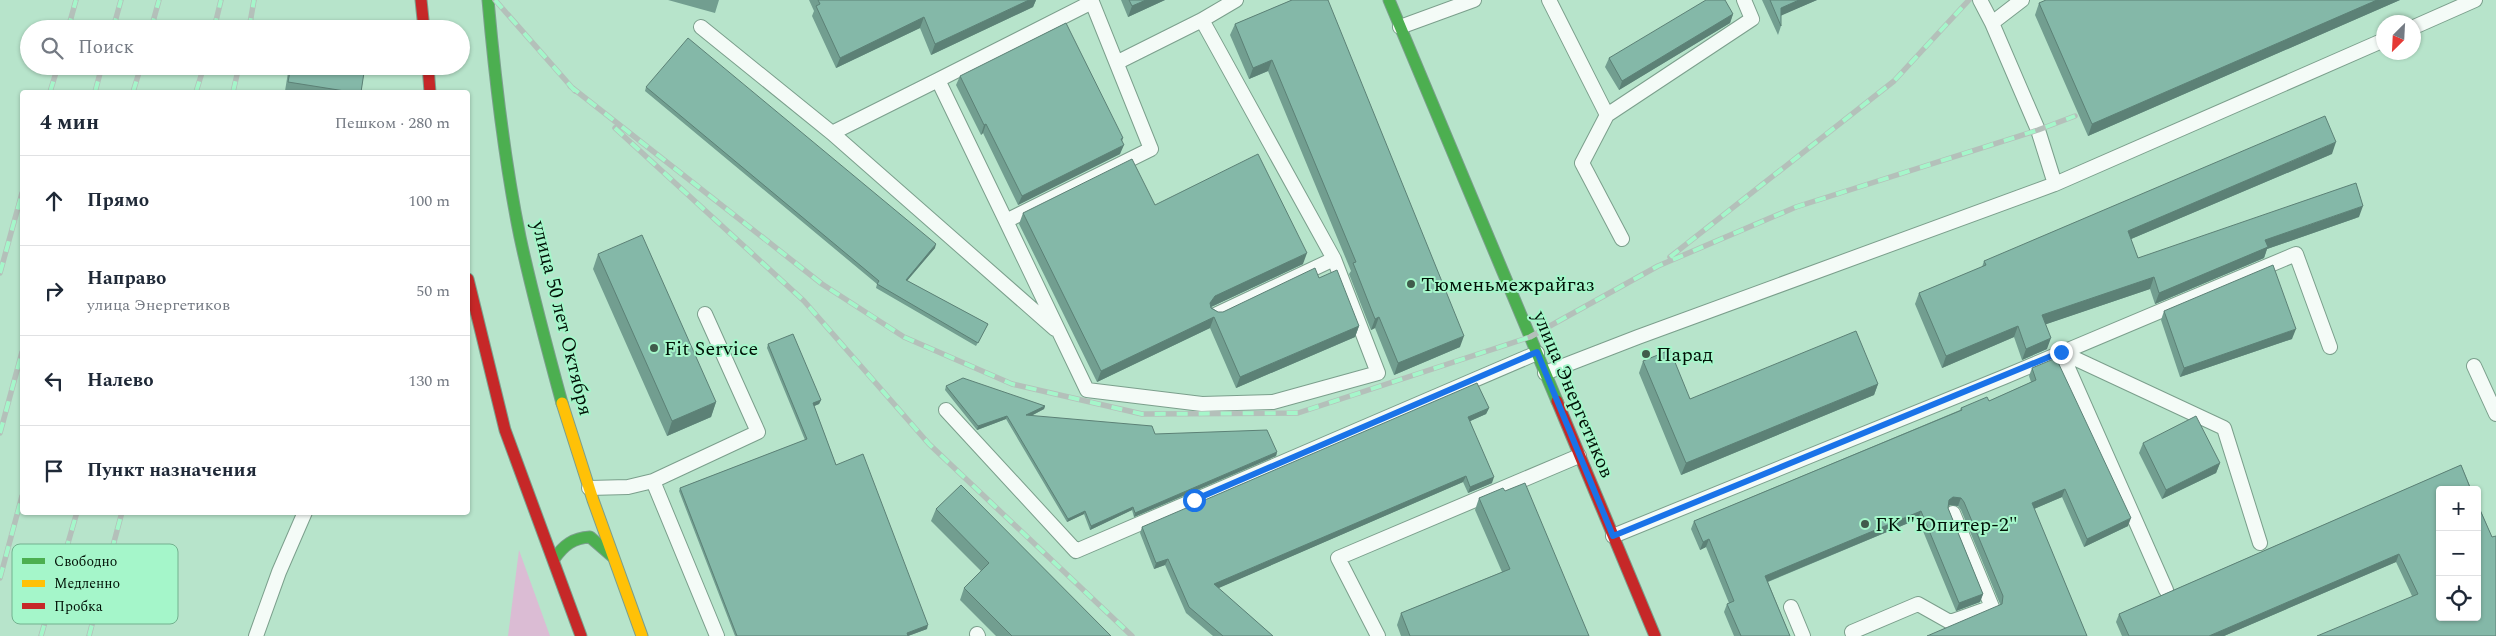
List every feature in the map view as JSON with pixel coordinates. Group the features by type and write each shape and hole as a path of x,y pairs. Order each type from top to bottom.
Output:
{"main road":[{"path":"421,0 423,20"},
{"name":"улица 50 лет Октября","path":"488,0 497,95 527,268 560,393 589,488 642,636"},
{"name":"улица Энергетиков","path":"1388,0 1656,636"},
{"path":"429,75 430,90"},
{"path":"470,288 505,430 581,636"},
{"path":"554,559 564,544 577,537 590,537 612,556"}],"lane":[{"path":"1118,62 1202,20 1236,0"},
{"path":"1400,26 1474,0"},
{"path":"1549,0 1607,116"},
{"path":"1622,239 1582,164 1607,116 1752,19 1744,0"},
{"path":"1980,0 1992,23 2038,130 2055,184"},
{"path":"1992,23 2022,0"},
{"path":"2421,24 2475,0"},
{"path":"832,133 1092,2 1118,62 1152,150 1006,221"},
{"path":"938,80 1087,390 1202,404 1273,402 1378,373 1334,259 1202,20"},
{"path":"701,27 832,133 1060,333"},
{"path":"1545,373 2055,184 2376,44"},
{"path":"1613,536 2296,254 2330,347"},
{"path":"1215,315 1334,259"},
{"path":"589,488 628,487 653,482 758,432 704,314"},
{"path":"946,410 1076,551 1537,352"},
{"path":"2061,352 2224,428 2260,543"},
{"path":"2061,352 2166,590"},
{"path":"2474,366 2496,414"},
{"path":"1378,636 1338,558 1579,456"},
{"path":"653,482 717,636"},
{"path":"1854,636 1852,632 1918,604 1950,622 1992,607 1954,513"},
{"path":"256,636 279,572 304,515"},
{"path":"1791,607 1803,636"}],"shaded area":[{"path":"519,550 550,636 508,636"}],"building":[{"path":"818,0 1029,0 935,44 924,17 840,58 816,6 820,4"},
{"path":"1129,0 1146,0 1132,6"},
{"path":"1292,0 1328,0 1464,336 1398,363 1379,317 1375,319 1353,263 1356,262 1272,60 1253,68 1235,24"},
{"path":"1706,0 1725,0 1733,14 1622,81 1609,58"},
{"path":"1770,0 1799,0 1781,8 1781,26"},
{"path":"2046,0 2377,0 2092,124 2039,3"},
{"path":"1066,23 1123,138 1121,139 1124,145 1022,196 960,76"},
{"path":"688,38 936,244 906,280 988,324 978,343 877,284 879,281 646,87"},
{"path":"289,75 364,75 361,90 338,90 288,82"},
{"path":"2325,116 2336,142 2128,231 2138,258 2356,183 2363,206 2265,240 2268,247 2159,293 2154,277 2042,315 2051,338 2026,349 2018,326 1946,356 1919,293 1986,265 1984,261"},
{"path":"1258,154 1307,253 1215,296 1210,303 1211,308 1218,312 1223,312 1315,268 1319,278 1337,270 1359,326 1240,377 1214,317 1101,371 1023,213 1132,159 1155,205"},
{"path":"642,235 716,402 672,421 598,254"},
{"path":"2273,265 2296,329 2184,368 2164,311"},
{"path":"1856,331 1878,384 1686,463 1643,361 1670,350 1690,399"},
{"path":"793,334 821,400 813,403 836,465 863,454 928,625 907,633 908,636 737,636 680,488 807,439 768,344"},
{"path":"2056,358 2131,518 2087,539 2065,489 2032,503 2087,636 1927,636 2002,604 2003,596 1964,502 1961,498 1953,497 1949,500 1948,508 1983,594 1959,603 1921,511 1765,576 1790,636 1741,636 1727,604 1734,601 1709,539 1703,542 1694,521 1962,410 1961,408 1987,397 1989,401 2036,380 2032,368"},
{"path":"963,378 1045,406 1026,415 1152,426 1155,434 1267,430 1277,452 1135,513 1133,507 1091,526 1085,511 1068,519 1007,416 978,426 946,386"},
{"path":"1477,383 1489,408 1468,417 1494,477 1470,487 1466,476 1214,584 1273,636 1223,636 1189,607 1168,559 1156,563 1142,527"},
{"path":"2196,416 2220,463 2166,490 2143,443"},
{"path":"2461,465 2469,486 2436,486 2436,621 2481,621 2481,512 2492,537 2496,536 2496,636 2317,636 2418,594 2399,554 2209,636 2129,636 2119,614"},
{"path":"1525,483 1589,636 1410,636 1401,613 1510,569 1479,498 1503,488 1505,491"},
{"path":"961,485 1111,636 1012,636 964,588 989,563 936,509"}],"railway":[{"path":"70,20 76,0"},
{"path":"115,20 121,0"},
{"path":"153,20 159,0"},
{"path":"216,20 221,0"},
{"path":"251,20 254,0"},
{"path":"495,0 575,91"},
{"path":"1670,257 1894,81 1969,0"},
{"path":"51,90 55,75"},
{"path":"96,90 100,75"},
{"path":"134,90 138,75"},
{"path":"197,90 201,75"},
{"path":"233,90 237,75"},
{"path":"570,86 822,284 904,337 1012,384 1142,414 1298,413 1530,337 1658,266 1796,207 2038,130 2075,116"},
{"path":"615,128 804,301 929,444 1132,636"},
{"path":"0,273 20,200"},
{"path":"0,433 20,359"},
{"path":"0,578 20,503"},
{"path":"68,544 76,515"},
{"path":"113,544 121,515"},
{"path":"41,636 44,624"},
{"path":"89,636 92,624"}],"traffic: fast":[{"path":"488,0 501,119 514,208 545,341 562,403"},
{"path":"1389,0 1557,401"},
{"path":"554,559 569,543 590,537 612,556"}],"traffic: slow":[{"path":"562,403 593,500 642,636"}],"traffic: jam":[{"path":"421,0 423,20"},
{"path":"429,75 430,90"},
{"path":"470,287 505,430 581,636"},
{"path":"1557,401 1655,636"}],"place":[{"name":"Тюменьмежрайгаз","path":"1411,284"},
{"name":"Fit Service","path":"654,348"},
{"name":"Парад","path":"1646,354"},
{"name":"ГК \"Юпитер-2\"","path":"1865,524"}],"route":[{"path":"1194,500 1537,352 1613,536 2061,352"}]}
